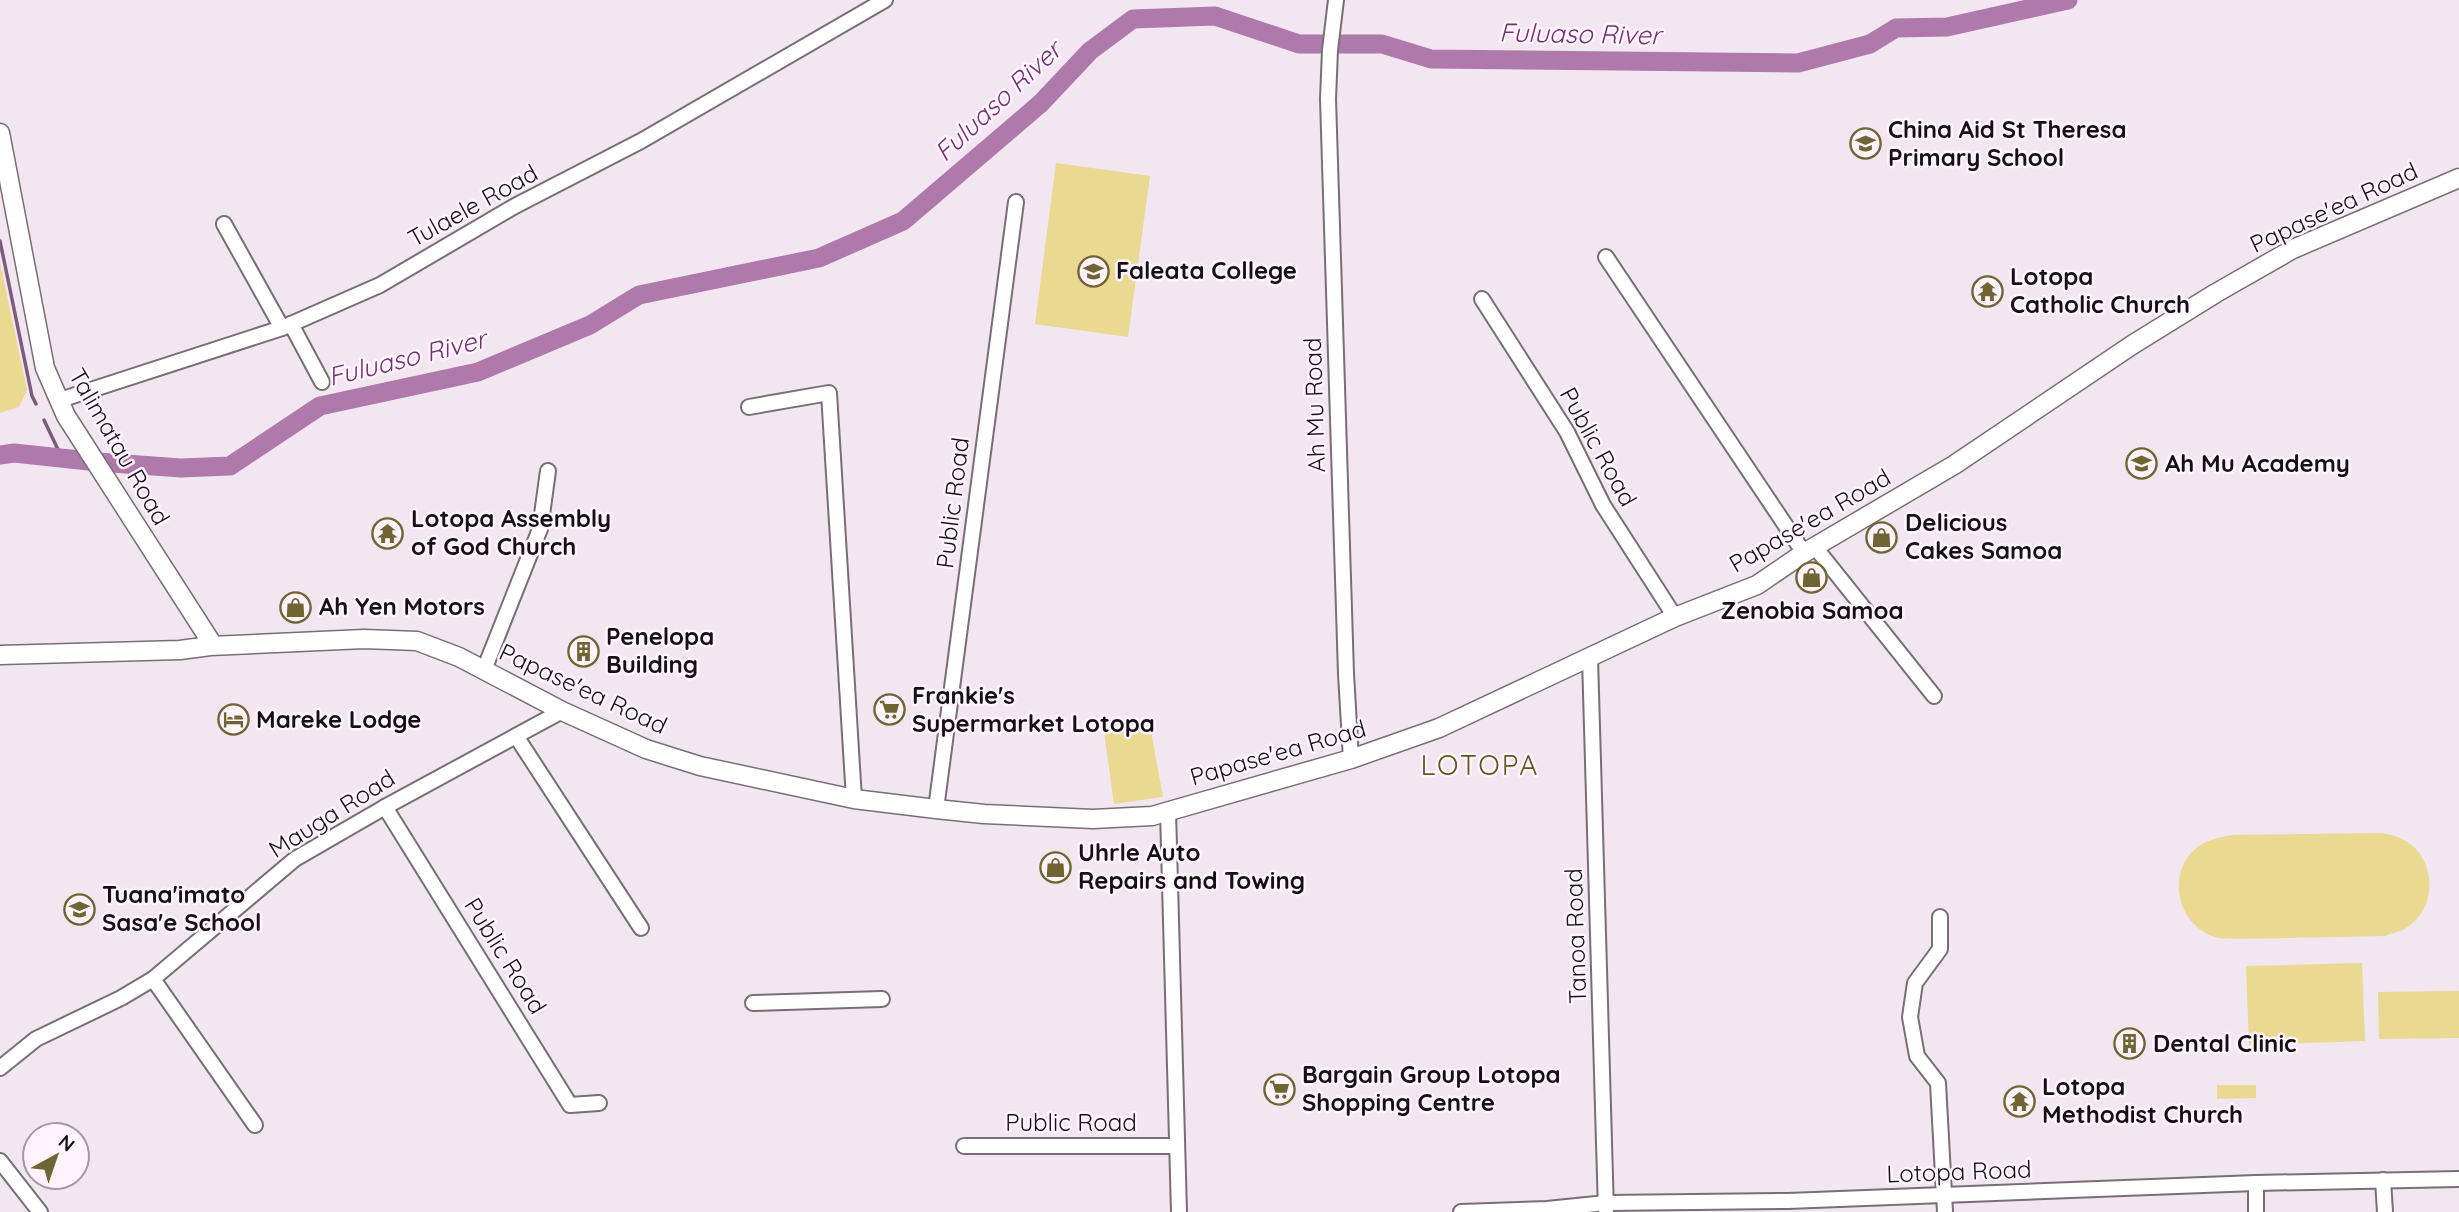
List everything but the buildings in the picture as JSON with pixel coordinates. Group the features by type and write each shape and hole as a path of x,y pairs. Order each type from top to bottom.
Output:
{"main road":[{"name":"Talimatau Road","path":"0,132 45,368 77,433 213,645"},
{"name":"Papase'ea Road","path":"0,655 180,650 213,645 389,638 417,641 438,648 562,711 646,749 712,768 854,799 936,809 984,814 1132,818 1168,811 1351,759 1439,728 1675,617 1757,584 1954,465 2206,299 2293,249 2459,178"}],"street":[{"name":"Tulaele Road","path":"60,400 287,326 380,285 515,206 641,141 885,0"},
{"name":"Ah Mu Road","path":"1336,0 1328,99 1351,759"},
{"name":"Public Road","path":"936,809 1016,202"},
{"path":"224,224 322,382"},
{"path":"1606,257 1810,550 1934,696"},
{"name":"Public Road","path":"1482,299 1567,432 1603,505 1675,617"},
{"path":"749,407 829,393 854,799"},
{"path":"484,670 540,529 548,471"},
{"name":"Tanoa Road","path":"1590,658 1606,1208"},
{"name":"Mauga Road","path":"0,1068 36,1039 121,998 153,979 295,859 562,711"},
{"path":"516,736 641,928"},
{"name":"Public Road","path":"385,807 570,1105 599,1103"},
{"path":"1168,811 1179,1212"},
{"path":"1940,916 1940,949 1915,983 1910,1017 1917,1056 1938,1083 1945,1212"},
{"path":"153,979 255,1125"},
{"path":"753,1003 882,999"},
{"name":"Public Road","path":"964,1146 1177,1146"},
{"path":"0,1161 40,1212"},
{"path":"2384,1180 2385,1212"},
{"name":"Lotopa Road","path":"1461,1212 2256,1183 2459,1180"},
{"path":"2256,1183 2256,1212"}],"shaded area":[{"path":"1056,163 1150,176 1128,337 1035,324"},
{"path":"0,262 27,390 19,407 0,413"},
{"path":"1150,726 1163,797 1114,804 1104,732"},
{"path":"2381,833 2399,838 2415,848 2427,868 2427,901 2415,921 2404,929 2385,936 2217,938 2203,931 2185,912 2179,888 2184,863 2196,848 2210,840 2232,835"},
{"path":"2362,963 2365,1041 2249,1045 2246,966"},
{"path":"2459,991 2459,1038 2379,1039 2378,992"},
{"path":"2217,1085 2256,1085 2256,1098 2217,1099"}],"waterway":[{"name":"Fuluaso River","path":"0,455 14,453 181,468 230,466 320,406 478,372 590,325 639,295 819,258 903,221 1041,103 1090,51 1133,19 1215,16 1299,44 1382,44 1431,59 1798,63 1870,44 1896,28 1947,27 2068,0"},
{"path":"0,241 32,396 36,404"},
{"path":"44,420 62,458"}],"place":[{"name":"China Aid St Theresa Primary School","path":"1865,144"},
{"name":"Faleata College","path":"1093,271"},
{"name":"Lotopa Catholic Church","path":"1987,291"},
{"name":"Ah Mu Academy","path":"2142,464"},
{"name":"Lotopa Assembly of God Church","path":"388,533"},
{"name":"Delicious Cakes Samoa","path":"1882,537"},
{"name":"Zenobia Samoa","path":"1812,577"},
{"name":"Ah Yen Motors","path":"296,607"},
{"name":"Penelopa Building","path":"583,651"},
{"name":"Frankie's Supermarket Lotopa","path":"889,710"},
{"name":"Mareke Lodge","path":"233,720"},
{"name":"Uhrle Auto Repairs and Towing","path":"1055,867"},
{"name":"Tuana'imato Sasa'e School","path":"79,909"},
{"name":"Dental Clinic","path":"2130,1044"},
{"name":"Bargain Group Lotopa Shopping Centre","path":"1279,1089"},
{"name":"Lotopa Methodist Church","path":"2019,1101"}],"district":[{"name":"LOTOPA","path":"1480,765"}]}
